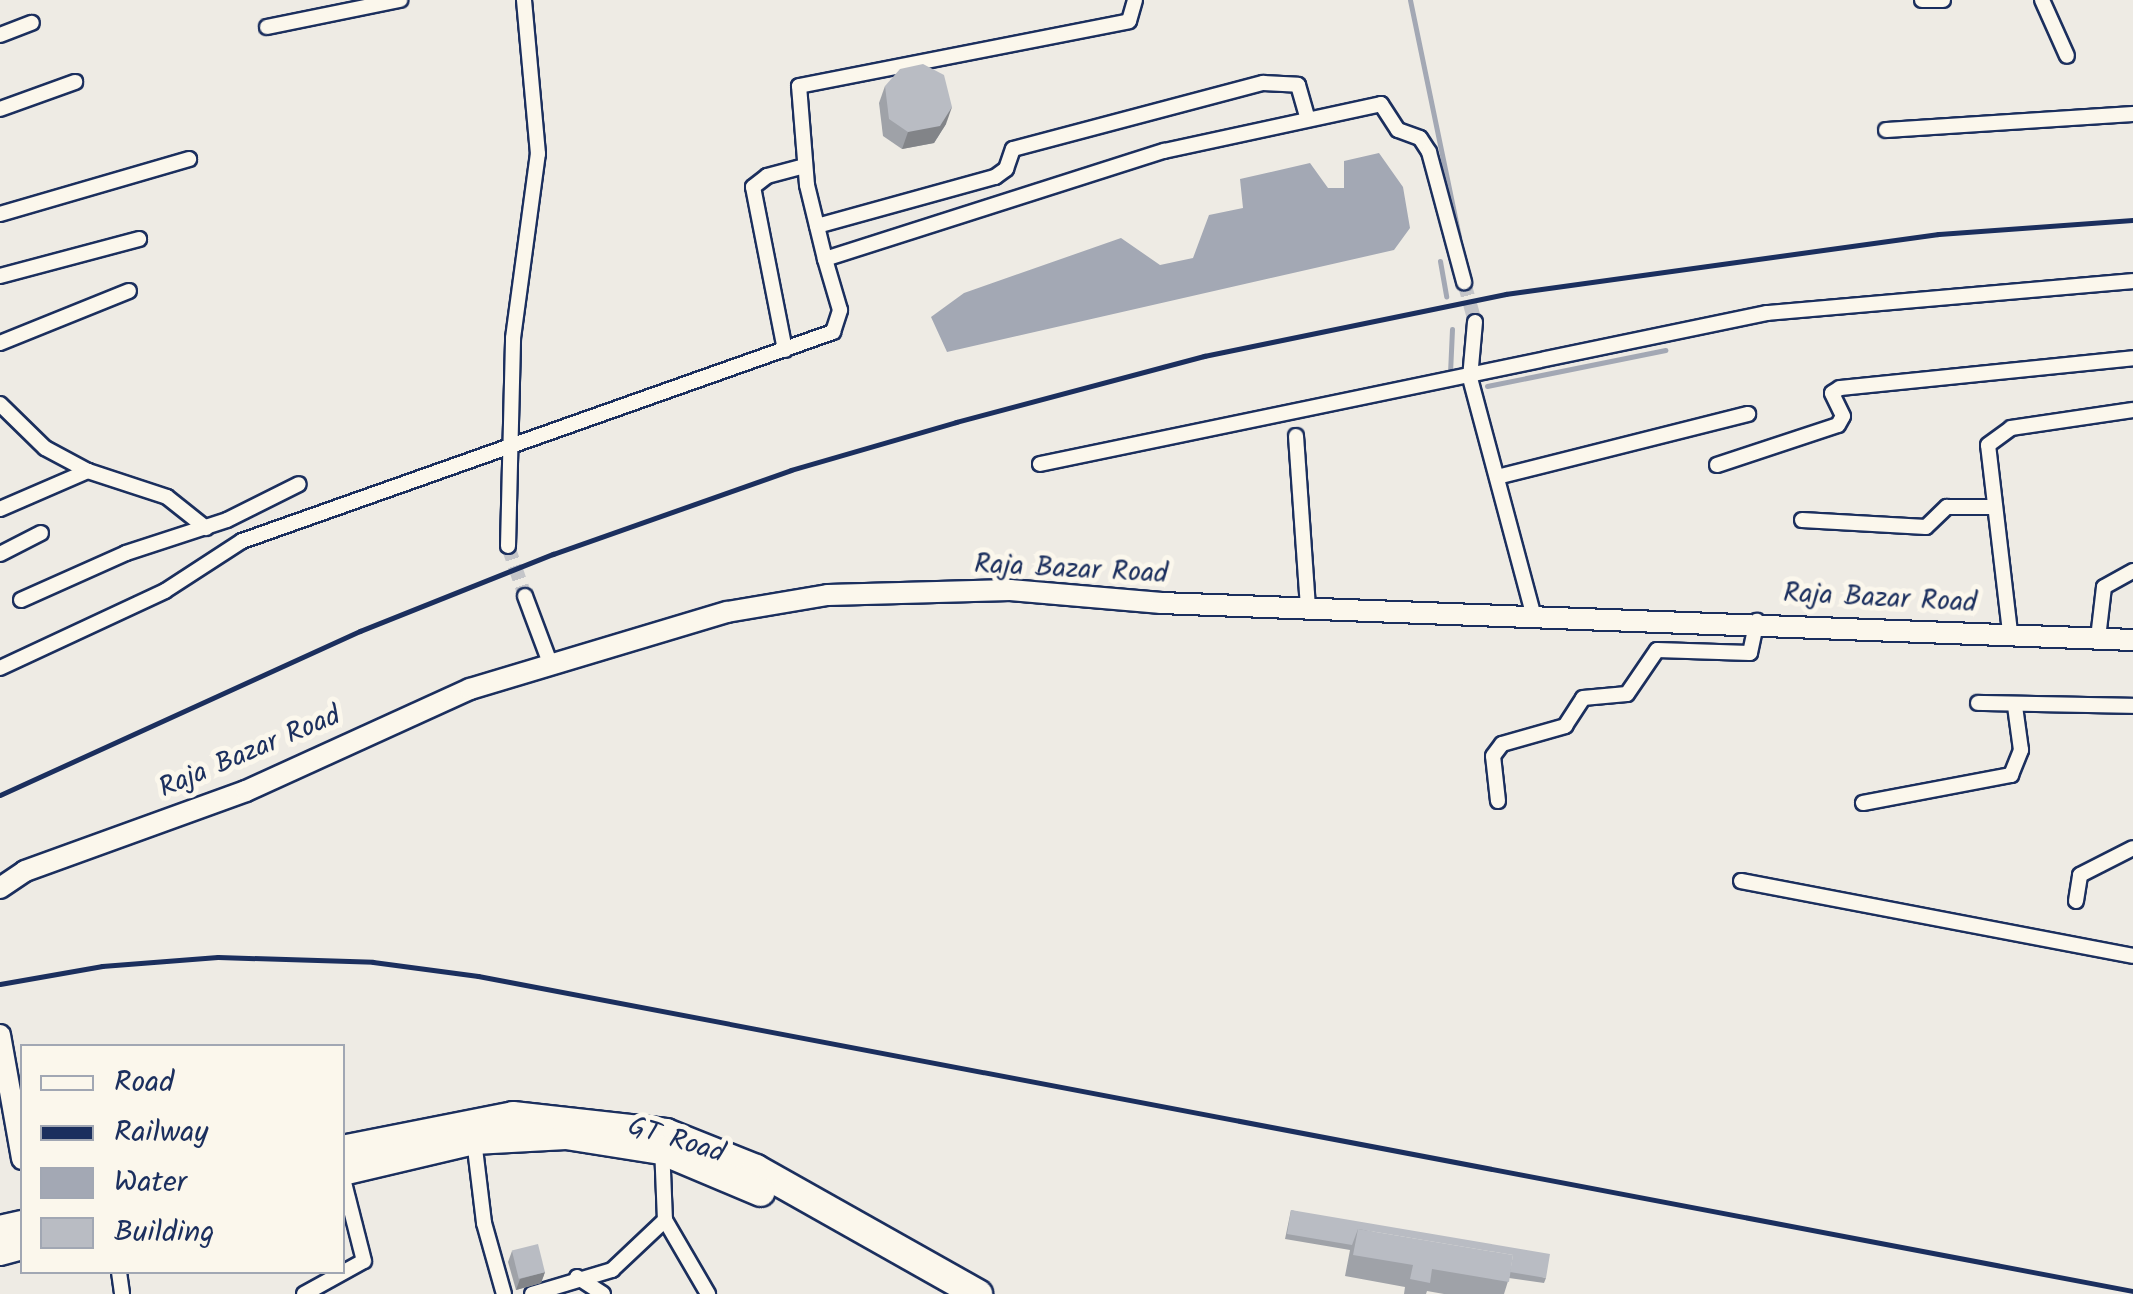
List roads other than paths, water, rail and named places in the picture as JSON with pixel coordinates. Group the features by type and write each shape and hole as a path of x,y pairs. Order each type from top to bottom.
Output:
{"highway":[{"name":"GT Road","path":"345,1171 386,1150 513,1116 664,1142 756,1169 978,1294"},
{"name":"GT Road","path":"345,1150 566,1135 664,1142 940,1294"}],"street":[{"path":"267,27 400,0"},
{"path":"508,546 513,338 538,154 524,0"},
{"path":"0,668 164,591 242,541 508,442 627,408 840,327 804,166 795,94 809,81 958,60 1128,21 1135,0"},
{"path":"1922,0 1943,0"},
{"path":"2042,0 2067,56"},
{"path":"0,35 32,23"},
{"path":"0,109 75,82"},
{"path":"818,226 994,177 1006,169 1013,149 1263,83 1298,85 1308,118"},
{"path":"825,259 1164,151 1378,103 1398,130 1424,142 1464,282"},
{"path":"1886,130 2133,114"},
{"path":"0,214 189,158"},
{"path":"785,350 753,187 767,176 804,166"},
{"path":"0,276 140,238"},
{"path":"1040,464 1470,378 1767,313 2133,282"},
{"path":"0,342 129,291"},
{"path":"1475,322 1470,378 1534,617"},
{"path":"1717,465 1838,425 1842,416 1832,393 1840,388 2133,358"},
{"path":"0,404 7,428 88,472 167,497 206,528"},
{"path":"2010,632 1985,460 1995,435 2133,410"},
{"path":"1497,478 1748,414"},
{"path":"1296,436 1308,608"},
{"path":"0,510 88,472"},
{"path":"21,600 126,553 233,517 299,484"},
{"path":"1802,520 1926,527 1947,508 1992,507"},
{"path":"233,517 242,541"},
{"path":"0,554 41,532"},
{"path":"2098,638 2104,587 2133,571"},
{"name":"Raja Bazar Road","path":"0,888 25,871 246,791 399,716 550,663 727,612 828,595 1010,590 1308,608 1757,621 2133,640"},
{"path":"525,596 550,663"},
{"path":"1498,801 1493,756 1502,744 1565,726 1583,698 1627,694 1657,650 1750,653 1757,621"},
{"path":"1978,704 2133,706"},
{"path":"1863,802 2011,775 2021,750 2015,706"},
{"path":"2076,902 2080,875 2133,848"},
{"path":"1741,881 2133,956"},
{"path":"0,1035 20,1149"},
{"path":"474,1140 484,1223 504,1294"},
{"path":"664,1142 665,1220 708,1294"},
{"path":"345,1185 364,1261 345,1271"},
{"path":"532,1294 578,1277 612,1270 665,1220"},
{"path":"304,1294 340,1274"},
{"path":"578,1277 603,1294"}],"water":[{"path":"1379,153 1403,187 1410,228 1394,250 947,352 931,317 964,293 1121,238 1160,265 1193,258 1209,215 1243,208 1240,179 1310,163 1328,188 1344,188 1344,161"}],"waterway":[{"path":"1410,0 1459,237"},
{"path":"1440,261 1446,296"},
{"path":"1450,373 1452,329"},
{"path":"1487,386 1665,350"}],"tunnel":[{"path":"1464,282 1475,322"},
{"path":"508,546 525,596"}],"railway":[{"path":"0,795 360,631 553,554 791,470 956,422 1204,356 1506,294 1938,234 2133,220"},
{"path":"0,984 102,966 218,957 373,962 478,976 2133,1291"}]}
